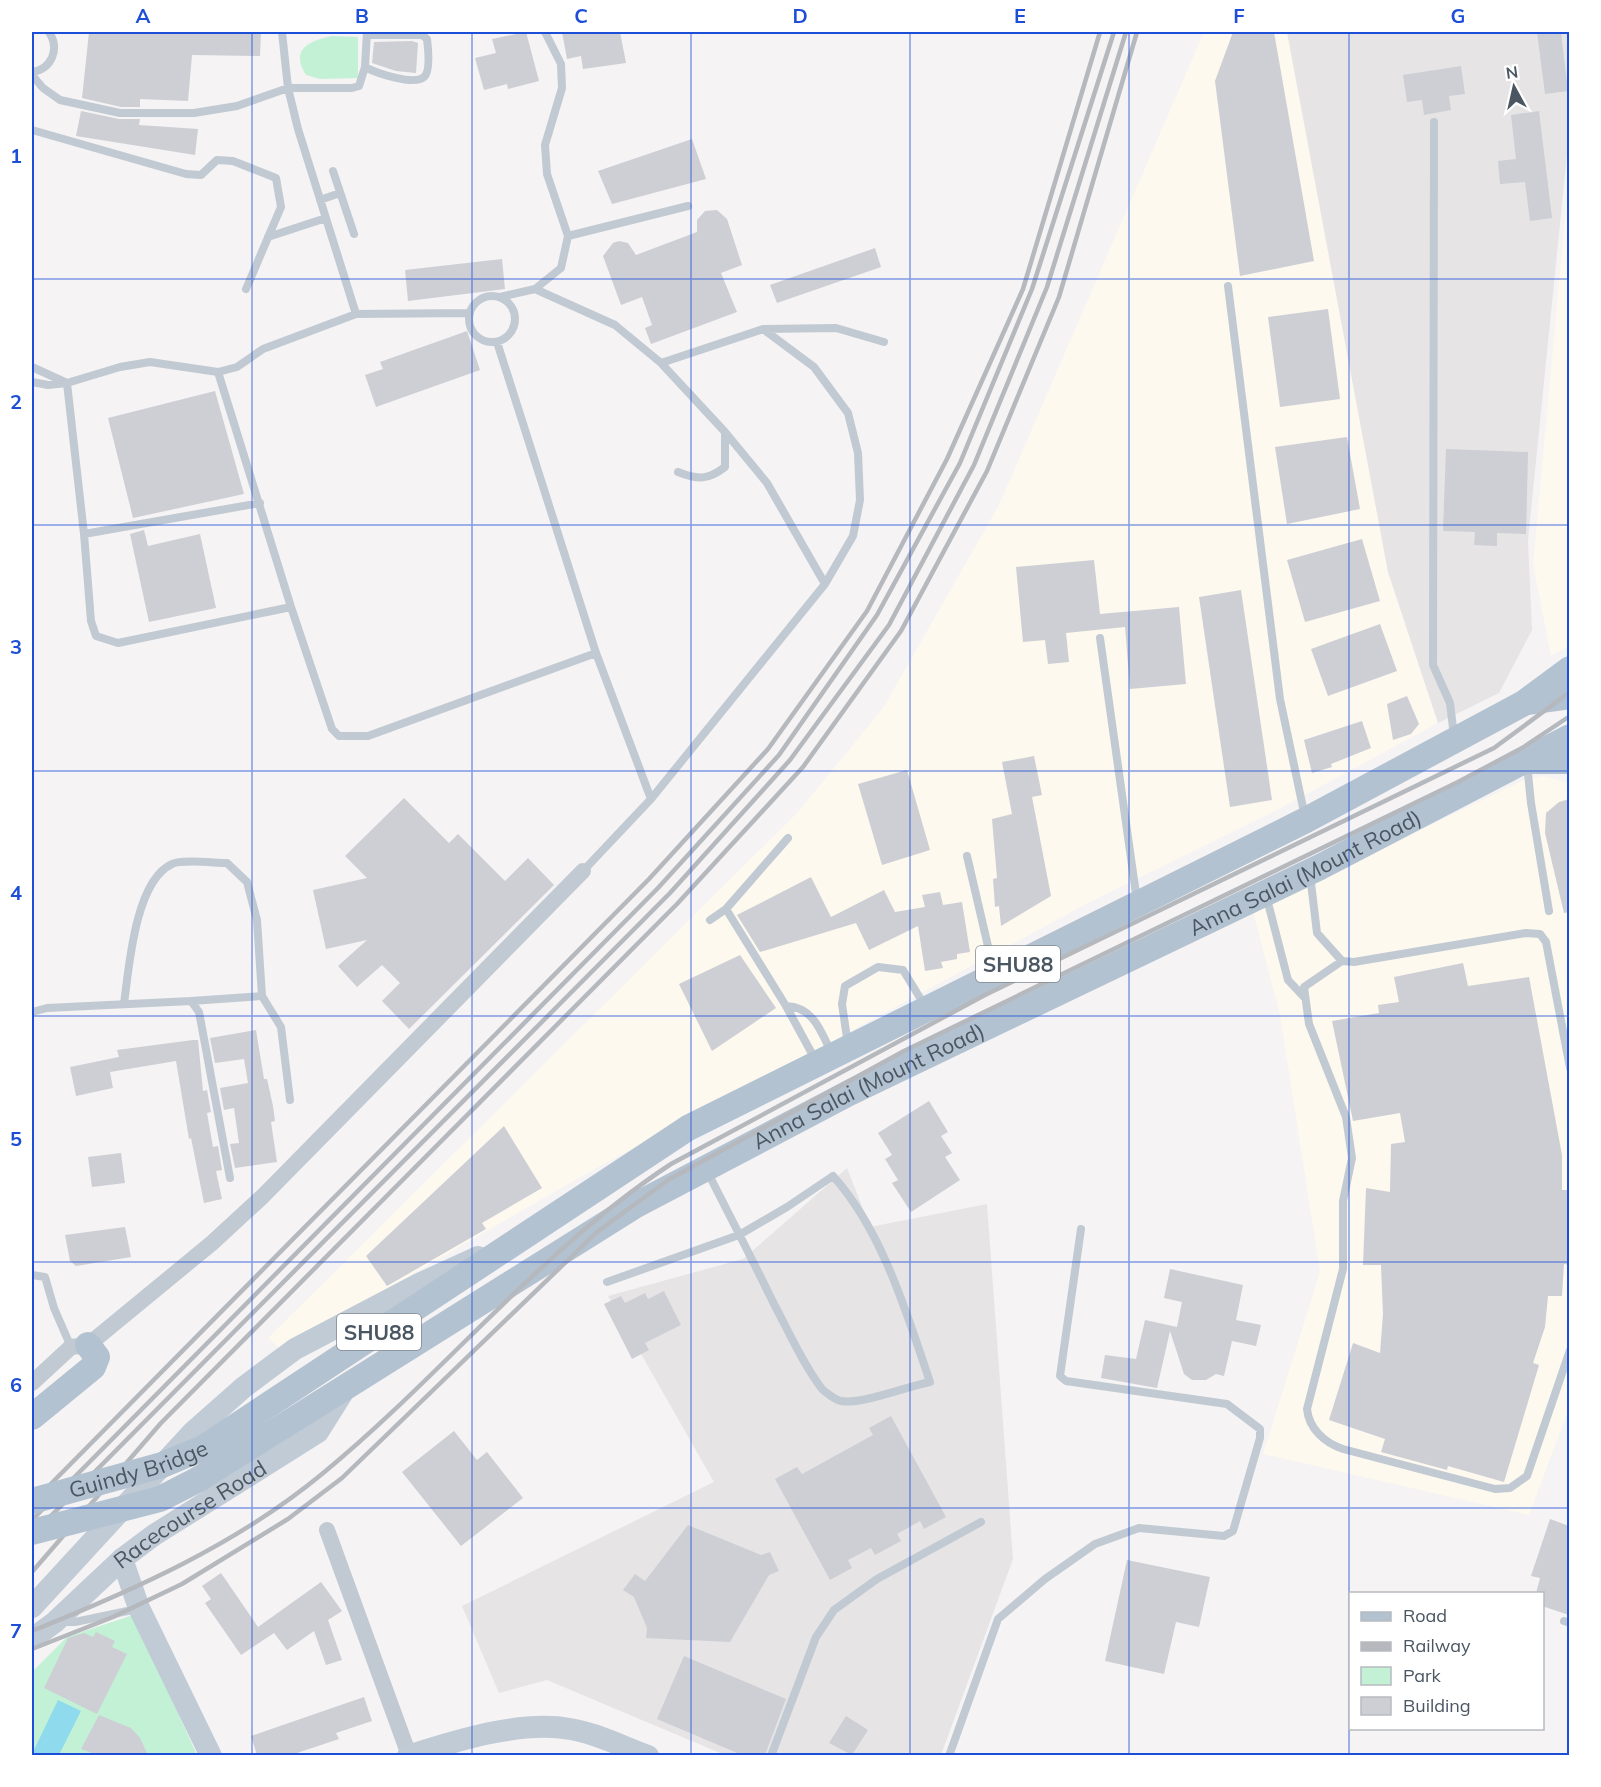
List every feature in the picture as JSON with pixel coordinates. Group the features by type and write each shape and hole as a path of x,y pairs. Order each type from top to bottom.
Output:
{"main road":[{"name":"Anna Salai (Mount Road)","path":"238,1425 688,1128 1306,820 1454,738 1524,703 1569,669"},
{"name":"SHU88","path":"1524,703 1569,696"},
{"name":"SHU88","path":"1527,761 1569,737"},
{"name":"Anna Salai (Mount Road)","path":"199,1479 636,1205 849,1093 1320,867 1527,761 1569,761"},
{"name":"Racecourse Road","path":"32,1607 193,1432 244,1387 295,1349 419,1284 520,1239"},
{"path":"32,1417 93,1367 98,1357 80,1346"},
{"name":"Racecourse Road","path":"32,1639 55,1622 122,1559 154,1535 318,1432 345,1389"},
{"name":"Guindy Bridge","path":"32,1501 162,1465 203,1448 238,1425"},
{"name":"Guindy Bridge","path":"32,1532 160,1499 199,1479"},
{"path":"122,1559 139,1608 211,1755"},
{"path":"409,1755 523,1729 570,1729 648,1755"}],"street":[{"path":"32,1383 212,1243 263,1196 583,871"},
{"path":"327,1530 409,1755"}],"lane":[{"path":"48,32 55,45 51,61 32,74 43,88 60,100 120,113 194,113 237,106 288,88 352,88 359,86 365,67 367,33 422,35 428,39 427,73 423,78 416,80 380,75 365,67"},
{"path":"282,32 288,88 356,314"},
{"path":"500,297 512,306 516,321 510,334 497,342 482,339 471,329 470,314 478,300 535,289 561,268 568,236 546,174 545,145 562,88 561,64 545,32"},
{"path":"1434,122 1433,665 1450,703 1454,738"},
{"path":"32,130 186,174 201,175 217,160 233,161 276,178 281,207 246,289"},
{"path":"333,171 354,234"},
{"path":"320,200 340,193"},
{"path":"568,236 688,206"},
{"path":"268,237 326,218"},
{"path":"1228,286 1280,699 1306,820"},
{"path":"535,289 615,325 661,363 725,432 767,483 825,584"},
{"path":"32,382 48,385 67,383 120,367 150,362 218,372 237,367 263,348 356,314 470,314"},
{"path":"661,363 763,329 836,328 884,342"},
{"path":"583,871 651,800 825,584 853,536 860,500 858,453 848,413 814,367 763,329"},
{"path":"497,342 596,653 651,800"},
{"path":"32,367 50,373 67,383"},
{"path":"218,372 291,607 332,729 339,736 348,738 368,736 596,653"},
{"path":"67,383 91,621 96,636 118,644 291,607"},
{"path":"678,472 693,478 713,476 725,467 725,432"},
{"path":"84,534 260,503"},
{"path":"1100,638 1137,904"},
{"path":"1527,761 1531,803 1549,911"},
{"path":"710,920 726,909 788,838"},
{"path":"967,856 995,975"},
{"path":"124,1004 138,916 157,873 174,862 227,863 248,882 257,920 262,996 281,1027 290,1100"},
{"path":"1320,867 1311,883 1317,933 1342,961"},
{"path":"1265,893 1288,980 1304,997"},
{"path":"726,909 786,1006 833,1056"},
{"path":"1569,1068 1546,942 1540,934 1526,933 1354,962 1342,961 1304,987 1308,1024 1346,1117 1352,1158 1343,1201 1343,1269 1306,1409 1315,1430 1332,1445 1343,1449 1495,1489 1510,1488 1527,1476 1569,1350"},
{"path":"833,1056 845,986 878,967 903,970 927,1009"},
{"path":"32,1012 47,1008 262,996"},
{"path":"191,1001 199,1012 230,1178"},
{"path":"786,1006 800,1007 812,1017 833,1056"},
{"path":"607,1282 739,1234 787,1207 833,1176 849,1193 874,1239 905,1307 930,1382 904,1386 872,1398 841,1401 824,1391 798,1351 739,1234 706,1168"},
{"path":"949,1755 998,1619 1045,1579 1095,1544 1139,1528 1224,1536 1233,1530 1260,1438 1260,1429 1227,1404 1066,1381 1060,1376 1081,1229"},
{"path":"32,1275 45,1277 54,1308 80,1346"},
{"path":"771,1755 816,1637 834,1610 877,1579 981,1522"},
{"path":"55,1622 75,1622 139,1608"}],"shaded area":[{"path":"1204,32 1287,32 1388,572 1438,723 1279,809 1090,902 582,1176 281,1350 268,1338 798,812 883,708 999,505"},
{"path":"1287,32 1569,32 1569,135 1528,540 1532,630 1499,693 1438,723 1388,572"},
{"path":"1569,175 1570,645 1551,656 1533,564"},
{"path":"1543,776 1569,783 1569,1408 1529,1515 1263,1454 1320,1272 1280,1015 1253,911 1524,780"},
{"path":"847,1168 870,1227 987,1204 1013,1559 941,1755 725,1755 547,1680 499,1693 462,1606 714,1482 608,1296 743,1259"}],"green space":[{"path":"332,36 358,37 358,78 320,79 306,75 300,59 304,48"},
{"path":"133,1615 197,1755 32,1756 32,1672 67,1637"}],"water":[{"path":"58,1700 81,1711 59,1755 32,1754"}],"building":[{"path":"89,32 261,32 260,56 192,55 188,101 140,99 140,107 121,107 82,98"},
{"path":"526,32 539,81 508,89 507,84 484,90 475,58 496,53 492,39"},
{"path":"562,32 620,32 626,63 583,69 581,56 567,59"},
{"path":"1233,32 1274,32 1314,261 1240,276 1215,81"},
{"path":"1537,32 1561,32 1568,91 1545,94"},
{"path":"412,41 418,43 416,73 396,71 372,63 374,42"},
{"path":"1461,66 1465,94 1449,96 1451,110 1424,115 1422,100 1407,102 1403,75"},
{"path":"81,111 119,119 140,119 139,125 198,129 195,155 76,136"},
{"path":"1539,111 1552,218 1530,221 1525,182 1500,184 1498,161 1516,159 1511,115"},
{"path":"692,139 706,179 612,204 598,171"},
{"path":"717,210 727,219 742,265 721,273 737,312 651,344 645,328 652,325 642,297 621,305 603,256 613,243 619,241 628,243 636,255 697,232 697,220 705,211"},
{"path":"875,248 881,267 777,303 770,285"},
{"path":"502,259 505,289 408,301 405,270"},
{"path":"1328,309 1340,399 1280,407 1268,317"},
{"path":"467,331 480,370 376,407 365,375 383,369 380,362"},
{"path":"215,391 244,494 133,518 108,418"},
{"path":"1347,437 1360,509 1287,524 1275,447"},
{"path":"1446,449 1528,452 1526,534 1497,533 1497,546 1474,545 1475,532 1443,531"},
{"path":"144,530 148,546 200,534 216,608 149,622 130,534"},
{"path":"1362,539 1380,601 1305,622 1287,560"},
{"path":"1094,560 1100,614 1179,607 1186,684 1130,689 1125,627 1066,633 1069,662 1048,664 1045,640 1023,642 1016,567"},
{"path":"1241,590 1272,800 1230,807 1199,597"},
{"path":"1380,624 1397,671 1328,696 1311,649"},
{"path":"1407,696 1419,724 1411,734 1393,740 1387,704"},
{"path":"1362,721 1371,748 1331,764 1332,767 1312,773 1304,740"},
{"path":"1034,756 1042,795 1032,797 1051,896 1001,926 999,906 995,907 993,879 997,878 992,819 1012,814 1002,762"},
{"path":"907,770 930,850 882,865 858,784"},
{"path":"404,798 449,843 458,834 505,881 528,858 554,885 409,1029 382,1001 400,983 382,965 357,987 338,966 367,940 326,949 313,890 367,878 345,856"},
{"path":"1569,799 1569,912 1564,913 1545,833 1546,813 1559,802"},
{"path":"811,877 831,917 884,890 895,912 925,907 922,895 940,892 943,905 962,902 970,952 957,954 957,959 941,962 943,968 925,971 918,926 869,950 856,923 760,952 737,915"},
{"path":"740,955 776,1008 712,1051 679,984"},
{"path":"1463,963 1468,986 1529,977 1562,1155 1562,1190 1568,1190 1569,1265 1564,1264 1562,1296 1548,1296 1545,1327 1533,1363 1539,1365 1504,1482 1448,1466 1447,1470 1381,1452 1385,1439 1329,1420 1353,1343 1380,1353 1383,1314 1381,1265 1363,1265 1366,1188 1390,1192 1391,1144 1405,1142 1400,1113 1353,1121 1332,1021 1379,1013 1378,1005 1399,1002 1394,977"},
{"path":"256,1030 264,1079 267,1079 273,1106 275,1121 271,1122 277,1162 235,1168 230,1144 239,1143 234,1108 224,1110 220,1088 248,1083 244,1059 215,1063 210,1038"},
{"path":"198,1040 203,1091 207,1090 211,1112 207,1113 213,1147 218,1146 222,1170 216,1171 222,1199 204,1203 191,1138 189,1139 176,1061 110,1072 113,1088 76,1096 70,1067 119,1057 117,1050"},
{"path":"929,1101 948,1132 941,1136 952,1153 945,1157 960,1180 911,1212 892,1183 898,1180 885,1159 892,1155 878,1133"},
{"path":"504,1126 542,1188 482,1223 486,1229 387,1286 366,1256"},
{"path":"121,1153 125,1183 92,1187 88,1157"},
{"path":"125,1227 131,1257 76,1266 70,1261 65,1235"},
{"path":"1170,1269 1243,1285 1236,1320 1261,1325 1256,1346 1232,1341 1224,1376 1216,1374 1206,1380 1192,1380 1184,1374 1170,1331 1157,1388 1101,1378 1105,1355 1136,1359 1145,1320 1177,1327 1182,1302 1164,1298"},
{"path":"664,1291 681,1325 645,1343 649,1350 632,1359 604,1304 621,1296 625,1303 645,1293 648,1299"},
{"path":"891,1416 946,1517 924,1529 920,1521 897,1534 901,1541 875,1555 871,1548 848,1560 852,1568 830,1580 775,1479 797,1467 802,1474 873,1435 869,1428"},
{"path":"454,1431 477,1460 487,1452 523,1498 461,1546 402,1472"},
{"path":"1550,1519 1569,1526 1569,1615 1544,1607 1544,1592 1536,1592 1540,1578 1531,1576"},
{"path":"688,1525 761,1555 770,1552 779,1571 769,1575 730,1642 646,1638 647,1628 634,1597 623,1590 635,1574 645,1581"},
{"path":"1127,1560 1210,1577 1199,1627 1176,1622 1164,1674 1105,1661"},
{"path":"221,1573 258,1627 321,1582 342,1611 328,1620 342,1660 326,1665 314,1631 287,1650 274,1633 241,1655 205,1603 211,1599 202,1586"},
{"path":"96,1632 115,1641 112,1647 127,1654 97,1714 44,1688 68,1638 84,1633 93,1637"},
{"path":"684,1656 786,1699 765,1755 742,1755 657,1719"},
{"path":"364,1697 372,1721 336,1733 339,1739 291,1755 257,1755 251,1736"},
{"path":"99,1715 131,1728 140,1738 148,1755 97,1755 81,1749"},
{"path":"846,1716 868,1730 852,1755 829,1743"}],"railway":[{"path":"32,1503 649,879 768,749 867,611 947,459 1023,289 1100,32"},
{"path":"32,1520 658,888 779,755 877,615 960,463 1032,289 1114,32"},
{"path":"32,1535 670,893 790,760 889,625 974,465 1047,287 1126,32"},
{"path":"32,1572 161,1423 677,904 803,767 901,631 987,471 1059,297 1137,32"},
{"path":"32,1631 183,1564 255,1523 289,1499 366,1436 578,1235 623,1198 671,1164 985,995 1494,748 1570,692"},
{"path":"32,1649 113,1617 182,1584 288,1519 342,1478 597,1232 668,1180 904,1051 1458,782 1522,748 1570,716"}]}
